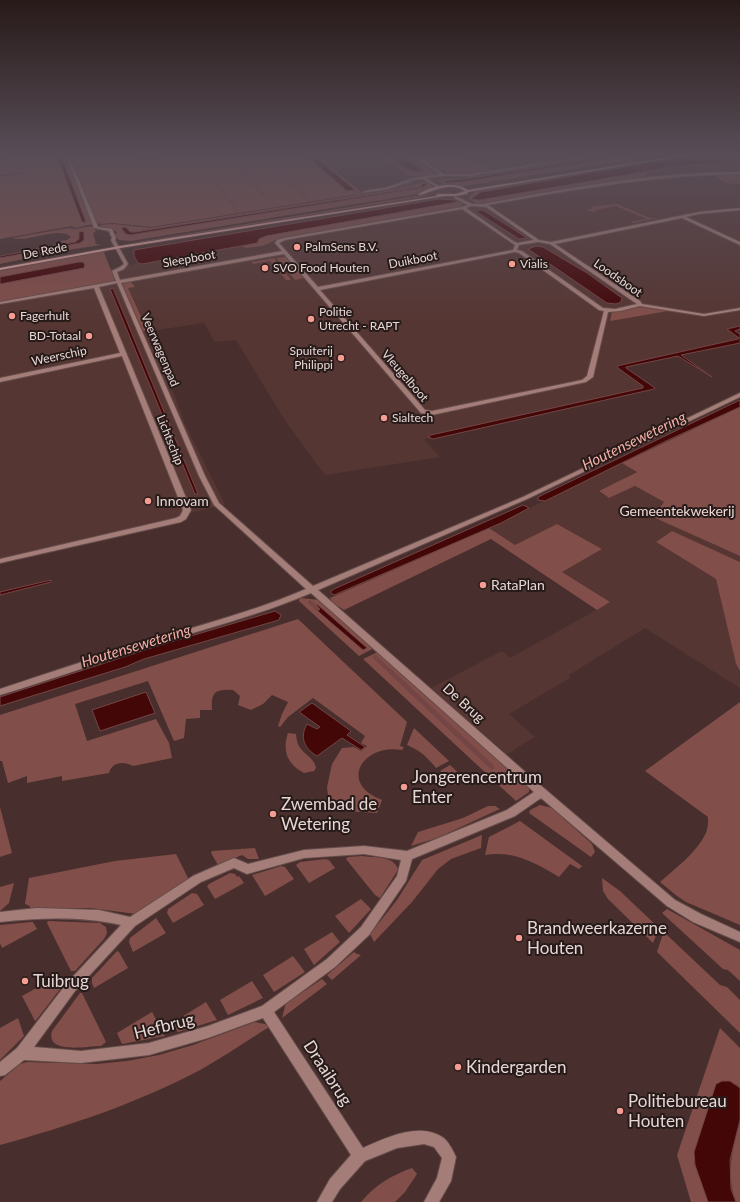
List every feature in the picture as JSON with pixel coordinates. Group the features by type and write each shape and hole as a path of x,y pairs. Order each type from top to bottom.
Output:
{"main road":[{"name":"De Rede","path":"0,270 118,246 336,209"},
{"name":"De Rede","path":"0,265 349,209"}],"street":[{"path":"88,209 96,228 111,230 114,238 112,240 118,246 126,265 114,271 119,282"},
{"path":"285,252 277,243 278,241 457,209"},
{"path":"465,209 517,244 515,250 606,311"},
{"name":"Loodsboot","path":"492,209 538,241"},
{"path":"551,243 683,216 731,209"},
{"path":"683,216 740,244"},
{"name":"Loodsboot","path":"517,244 538,241 551,243 638,302 640,305"},
{"name":"Duikboot","path":"316,289 515,250"},
{"name":"Sleepboot","path":"96,286 285,252"},
{"name":"Vleugelboot","path":"285,252 421,411 427,413 584,381 590,377 606,311"},
{"name":"Veerwagenpad","path":"119,282 196,461"},
{"path":"0,303 96,286"},
{"name":"Lichtschip","path":"0,561 178,520 186,514 187,510 96,286"},
{"path":"640,305 704,315 740,309"},
{"name":"Loodsboot","path":"606,311 640,305"},
{"name":"Weerschip","path":"0,380 123,354"},
{"path":"0,692 150,643 230,620 313,590 525,498 740,396"},
{"name":"De Brug","path":"196,461 212,498 223,511 541,792 671,903 697,918 740,937"},
{"path":"0,1070 22,1053 71,987 131,922 197,879 234,863 247,868 304,854 364,850 407,856 511,813 541,792"},
{"name":"Hefbrug","path":"22,1053 82,1057 148,1049 208,1032 266,1011 331,963 365,931 402,878 407,856"},
{"path":"0,917 37,913 99,915 131,922"},
{"name":"Draaibrug","path":"266,1011 360,1156"},
{"path":"324,1202 335,1184 360,1156 397,1141 424,1137 439,1142 449,1157 444,1181 430,1202"}],"shaded area":[{"path":"77,209 81,209 86,222 82,222"},
{"path":"280,209 290,209 130,235 126,234 121,228 126,227 130,232"},
{"path":"373,209 740,209 740,327 731,329 740,336 740,341 621,367 650,388 424,439 440,457 325,475 286,422 236,340 215,342 204,323 151,331 185,424 225,504 0,564 0,285 42,282 382,217"},
{"path":"379,209 417,209 266,236 259,239 257,243 142,264 138,263 134,256 134,250"},
{"path":"483,210 527,238 519,239 475,211"},
{"path":"84,231 84,240 80,243 0,258 0,256 75,242 79,239 79,232"},
{"path":"536,246 543,247 587,273 622,298 621,302 616,304 607,303 528,249"},
{"path":"83,262 85,265 84,268 0,284 0,277"},
{"path":"113,288 198,494 195,494 110,289"},
{"path":"740,326 740,329 735,331 740,334 740,343 681,355 712,377 678,356 626,367 655,388 654,389 433,439 428,437 431,435 643,388 643,386 617,366 738,339 739,338 727,329"},
{"path":"740,400 740,407 666,441 545,501 538,500 538,497"},
{"path":"622,463 637,471 599,492 609,498 635,486 664,502 654,517 740,556 740,562 672,531 656,542 716,579 736,664 740,672 740,688 645,628 569,675 570,678 509,714 535,737 507,754 431,688 502,651 510,658 609,603 561,572 602,549 557,524 515,545 489,528"},
{"path":"523,505 529,508 501,523 334,595 330,592 334,589"},
{"path":"51,580 51,582 0,595 0,592"},
{"path":"314,605 318,605 367,648 363,650 313,607"},
{"path":"275,611 281,615 279,620 144,659 125,667 0,706 0,697 154,647"},
{"path":"146,692 155,713 100,731 92,710"},
{"path":"312,703 351,731 347,735 365,747 361,750 342,738 317,756 309,750 304,743 303,738 307,724 317,729 320,727 299,712"},
{"path":"722,1081 730,1081 740,1088 740,1120 730,1160 731,1189 736,1202 708,1202 695,1165 694,1152 716,1084"}],"green space":[{"path":"0,209 264,209 151,227 113,223 97,224 102,222 75,228 72,226 0,239"},
{"path":"269,209 280,209 135,232 130,232 126,228 121,228 126,234 130,235 290,209 324,209 131,241 119,240 115,235 117,233 116,231 98,225 114,224 150,228"},
{"path":"337,209 346,209 139,243 137,242"},
{"path":"417,209 450,209 280,238 262,246 245,248 243,246 257,243 259,239 266,236"},
{"path":"592,209 600,209 593,212 587,210"},
{"path":"623,209 629,209 650,218 657,218 633,223 630,222 647,219"},
{"path":"93,226 96,232 93,233 96,244 101,245 55,252 0,264 0,258 80,243 79,239 75,242 0,256 62,243 60,241 67,240 71,237 67,234 54,233 26,239 11,238 69,228 75,229"},
{"path":"104,252 115,281 0,302 0,284 83,268 85,265 79,262 0,277 0,271"},
{"path":"286,257 304,278 295,280 276,258"},
{"path":"274,258 291,280 286,280 270,261 253,264 252,262"},
{"path":"130,281 135,287 128,288 147,330 143,331 122,284"},
{"path":"642,307 668,311 610,321 612,312"},
{"path":"740,407 740,556 653,517 664,502 635,486 609,498 599,491 637,472 622,463"},
{"path":"557,524 602,549 562,572 610,602 597,610 491,539 344,610 333,603 330,598 489,528 515,545"},
{"name":"Gemeentekwekerij","path":"672,531 740,562 740,671 736,664 716,579 656,542"},
{"path":"300,598 320,600 374,648 359,656 299,601","holes":["318,605 367,648 332,624"]},
{"path":"298,619 407,722 400,746 404,747 402,750 388,749 376,753 366,759 360,766 358,775 361,784 369,793 382,800 377,813 346,811 323,806 328,795 327,787 332,764 342,748 354,747 361,751 367,746 361,743 365,736 313,698 288,717 280,727 278,726 288,702 272,695 263,704 251,710 238,705 240,696 233,690 218,691 213,695 212,710 200,710 200,718 186,719 184,738 174,741 148,681 75,704 87,741 156,719 169,743 172,758 133,766 122,763 113,767 109,773 62,781 62,776 27,783 27,776 8,783 2,761 0,761 0,715"},
{"path":"378,652 529,787 529,792 516,801 363,659"},
{"path":"740,702 740,925 686,902 660,882 697,847 706,833 708,827 708,817 645,771"},
{"path":"414,728 449,761 436,768 423,755 407,745"},
{"path":"288,733 296,734 299,746 314,763 316,768 314,771 304,773 290,761 286,751 286,740"},
{"path":"450,765 465,779 455,785 440,771"},
{"path":"540,805 552,808 592,844 595,852 591,857 529,813 530,810"},
{"path":"488,806 495,806 500,809 437,838 411,846 418,832 463,818"},
{"path":"0,807 12,853 0,857"},
{"path":"520,821 582,866 579,869 570,864 559,877 542,867 515,856 505,854 485,855 489,837"},
{"path":"482,835 481,848 451,859 438,869 412,902 374,942 370,934 397,900 422,860"},
{"path":"255,848 259,859 248,859 242,855 218,865 211,853 212,851"},
{"path":"176,854 189,880 136,914 90,908 30,908 30,906 25,904 29,878 115,861"},
{"path":"362,856 388,859 396,865 398,869 380,898 375,895 346,859 348,857"},
{"path":"325,859 329,860 335,868 309,883 296,865 300,862"},
{"path":"281,866 285,867 294,879 265,896 252,875"},
{"path":"230,873 235,874 237,877 239,876 244,883 215,899 207,886"},
{"path":"602,878 620,891 659,928 653,943 608,899 603,891"},
{"path":"14,883 9,903 0,911 0,887"},
{"path":"192,893 197,894 204,905 173,923 167,913 168,909"},
{"path":"361,899 371,909 349,933 335,916"},
{"path":"667,909 740,950 740,981 728,970 723,969 662,913"},
{"path":"156,918 166,933 133,952 129,942 130,938"},
{"path":"48,921 100,923 106,927 107,933 104,939 75,971 71,971 47,923"},
{"path":"33,922 37,929 2,948 0,943 0,925"},
{"path":"332,932 340,942 314,965 304,949"},
{"path":"663,934 667,935 720,985 727,987 740,1000 740,1033 657,952"},
{"path":"117,951 128,968 94,988 92,978"},
{"path":"354,952 361,955 332,980 327,975"},
{"path":"293,956 305,972 274,992 263,975"},
{"path":"58,976 62,985 61,988 35,1021 22,996"},
{"path":"322,979 327,984 282,1018 285,1006 288,1002"},
{"path":"252,981 263,998 228,1015 220,1000"},
{"path":"80,993 82,993 106,1042 101,1046 69,1048 55,1043 52,1039 52,1031"},
{"path":"206,1002 217,1020 178,1032 172,1023"},
{"path":"152,1012 165,1036 122,1044 117,1033"},
{"path":"18,1018 24,1036 0,1060 0,1028"},
{"path":"255,1022 265,1024 269,1027 228,1054 178,1081 153,1093 103,1113 0,1145 0,1081 20,1064 27,1062 96,1064 127,1061 159,1055 193,1045"},
{"path":"720,1028 740,1048 740,1088 736,1084 716,1084 694,1152 695,1165 708,1202 691,1202 677,1155"},
{"path":"740,1120 740,1202 736,1202 731,1181 731,1161"},
{"path":"412,1168 417,1174 405,1192 395,1202 361,1202 372,1190 384,1181"}],"waterway":[{"path":"310,602 318,609"},
{"path":"375,657 392,673"},
{"path":"391,672 492,767"}],"place":[{"name":"PalmSens B.V.","path":"297,247"},
{"name":"Vialis","path":"512,264"},
{"name":"SVO Food Houten","path":"265,268"},
{"name":"Fagerhult","path":"12,316"},
{"name":"Politie Utrecht - RAPT","path":"311,319"},
{"name":"BD-Totaal","path":"89,336"},
{"name":"Spuiterij Philippi","path":"341,358"},
{"name":"Sialtech","path":"384,418"},
{"name":"Innovam","path":"148,501"},
{"name":"RataPlan","path":"483,585"},
{"name":"Jongerencentrum Enter","path":"404,787"},
{"name":"Zwembad de Wetering","path":"273,814"},
{"name":"Brandweerkazerne Houten","path":"519,938"},
{"name":"Tuibrug","path":"25,981"},
{"name":"Kindergarden","path":"458,1067"},
{"name":"Politiebureau Houten","path":"620,1111"}],"water label":[{"name":"Houtensewetering","path":"634,441"},
{"name":"Houtensewetering","path":"136,646"}]}
